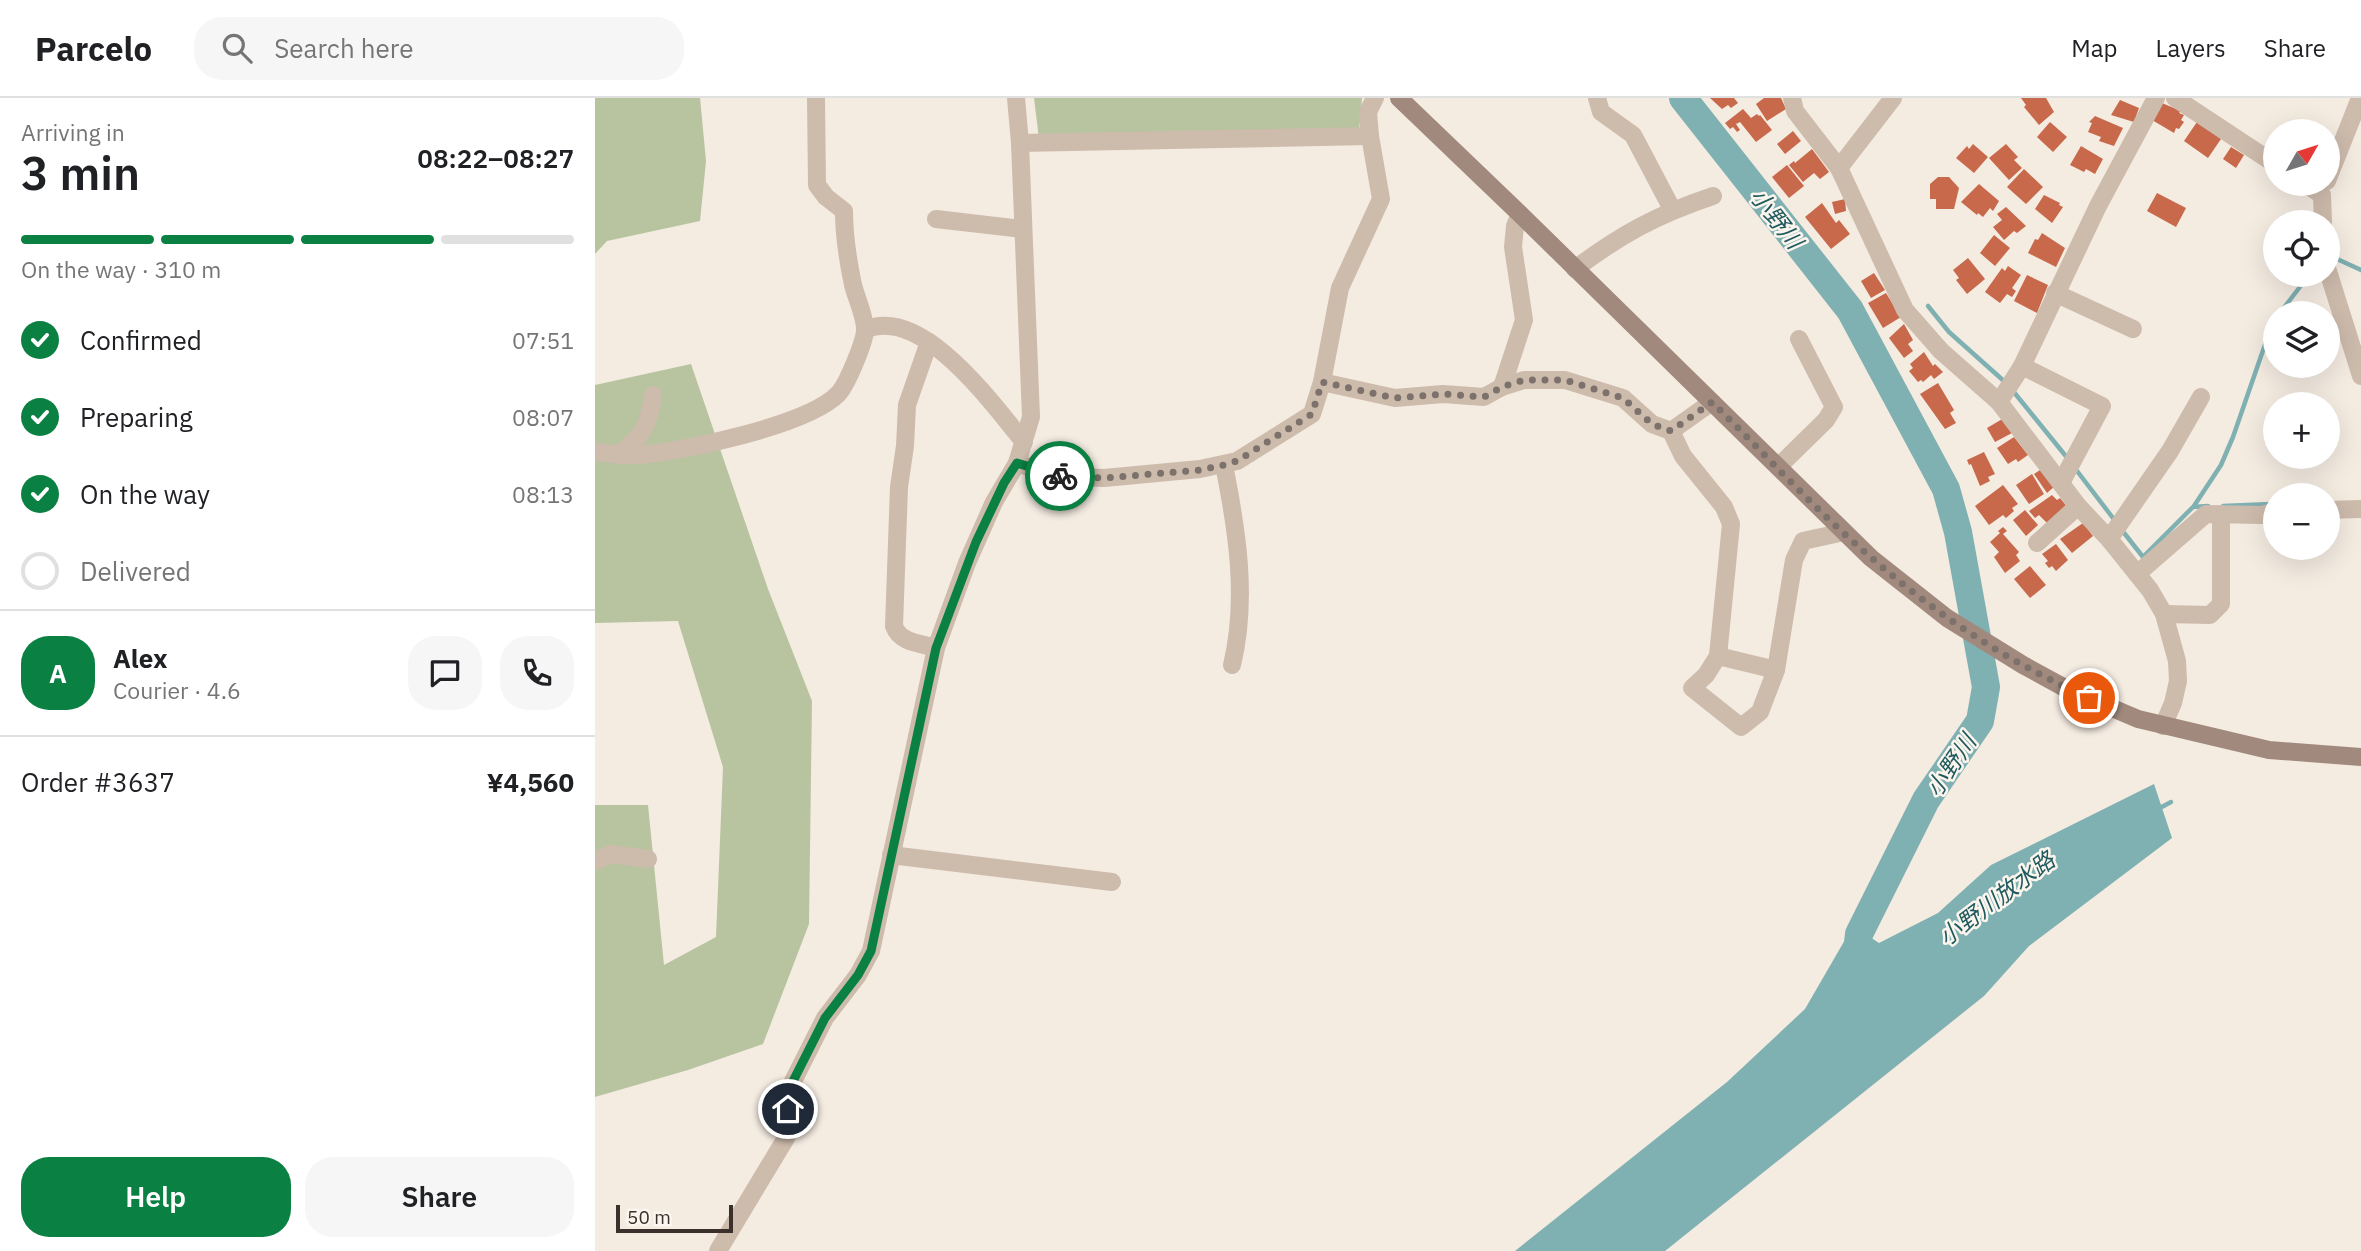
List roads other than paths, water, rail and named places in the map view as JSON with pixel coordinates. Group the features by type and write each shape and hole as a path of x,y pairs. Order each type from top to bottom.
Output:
{"street":[{"path":"595,452 618,455 674,451 806,415 822,407 839,393 850,375 865,330 853,283 844,211 826,197 817,185 816,98"},
{"path":"718,1251 786,1138 790,1119 788,1109 782,1103 825,1018 858,975 871,951 936,648 967,563 995,502 1017,463 1031,417 1016,98"},
{"path":"1017,463 1055,476 1104,478 1200,470 1237,461 1312,414 1322,382 1340,288 1381,199 1370,136 1369,112 1375,98"},
{"path":"1399,98 1871,558 1947,618 2007,657 2077,693 2138,719 2269,750 2361,757"},
{"path":"1597,98 1601,112 1633,135 1672,209"},
{"path":"1792,98 1795,111 1839,168 1905,310 1941,351 2006,391 2061,483 2137,574 2164,614 2177,661 2178,681 2173,703 2163,726"},
{"path":"1839,168 1893,98"},
{"path":"2006,391 2021,366 2098,206 2156,98"},
{"path":"2175,98 2263,156"},
{"path":"2340,148 2360,98"},
{"path":"1020,143 1370,136"},
{"path":"1575,270 1619,238 1672,209 1713,196"},
{"path":"1502,387 1524,320 1513,247 1515,226 1520,214"},
{"path":"936,219 1022,229"},
{"path":"2333,287 2361,376"},
{"path":"2055,293 2133,329"},
{"path":"865,330 875,326 899,327 929,342 964,372 1024,442"},
{"path":"1778,467 1826,421 1834,407 1799,339"},
{"path":"929,342 907,405 897,523 894,626 902,638 936,648"},
{"path":"2021,366 2102,406 2061,483"},
{"path":"1322,382 1395,398 1443,394 1484,397 1502,387 1524,380 1565,380 1623,398 1652,424 1671,431 1683,456 1724,507 1731,524 1717,656 1706,675 1692,688 1741,727 1759,712 1776,670 1794,560 1803,541 1844,532"},
{"path":"618,455 634,444 642,433 650,417 653,395"},
{"path":"2109,539 2170,451 2201,397"},
{"path":"1671,431 1712,402"},
{"path":"1224,465 1238,537 1240,635 1232,665"},
{"path":"2037,543 2078,506"},
{"path":"2340,510 2361,509"},
{"path":"2137,574 2206,514 2263,515"},
{"path":"2164,614 2210,615 2221,604 2221,514"},
{"path":"1717,656 1776,670"},
{"path":"595,861 611,854 648,859"},
{"path":"891,855 1112,882"}],"water":[{"path":"2154,784 2172,838 2029,946 1984,996 1665,1251 1515,1251 1727,1082 1805,1009 1853,926 1879,943 1938,913 1991,865"}],"waterway":[{"name":"小野川","path":"1683,98 1850,310 1946,489 1958,532 1986,687 1980,721 1926,800 1859,934 1855,969"},
{"path":"2340,260 2361,270"},
{"path":"2289,301 2300,287"},
{"path":"1928,306 1949,332 2005,382"},
{"path":"2194,506 2221,465 2263,350"},
{"path":"2013,391 2069,460"},
{"path":"2074,467 2116,522"},
{"path":"2223,506 2263,504"},
{"path":"2121,529 2143,557 2193,507 2208,506"},
{"name":"小野川放水路","path":"2158,809 2171,802"}]}
